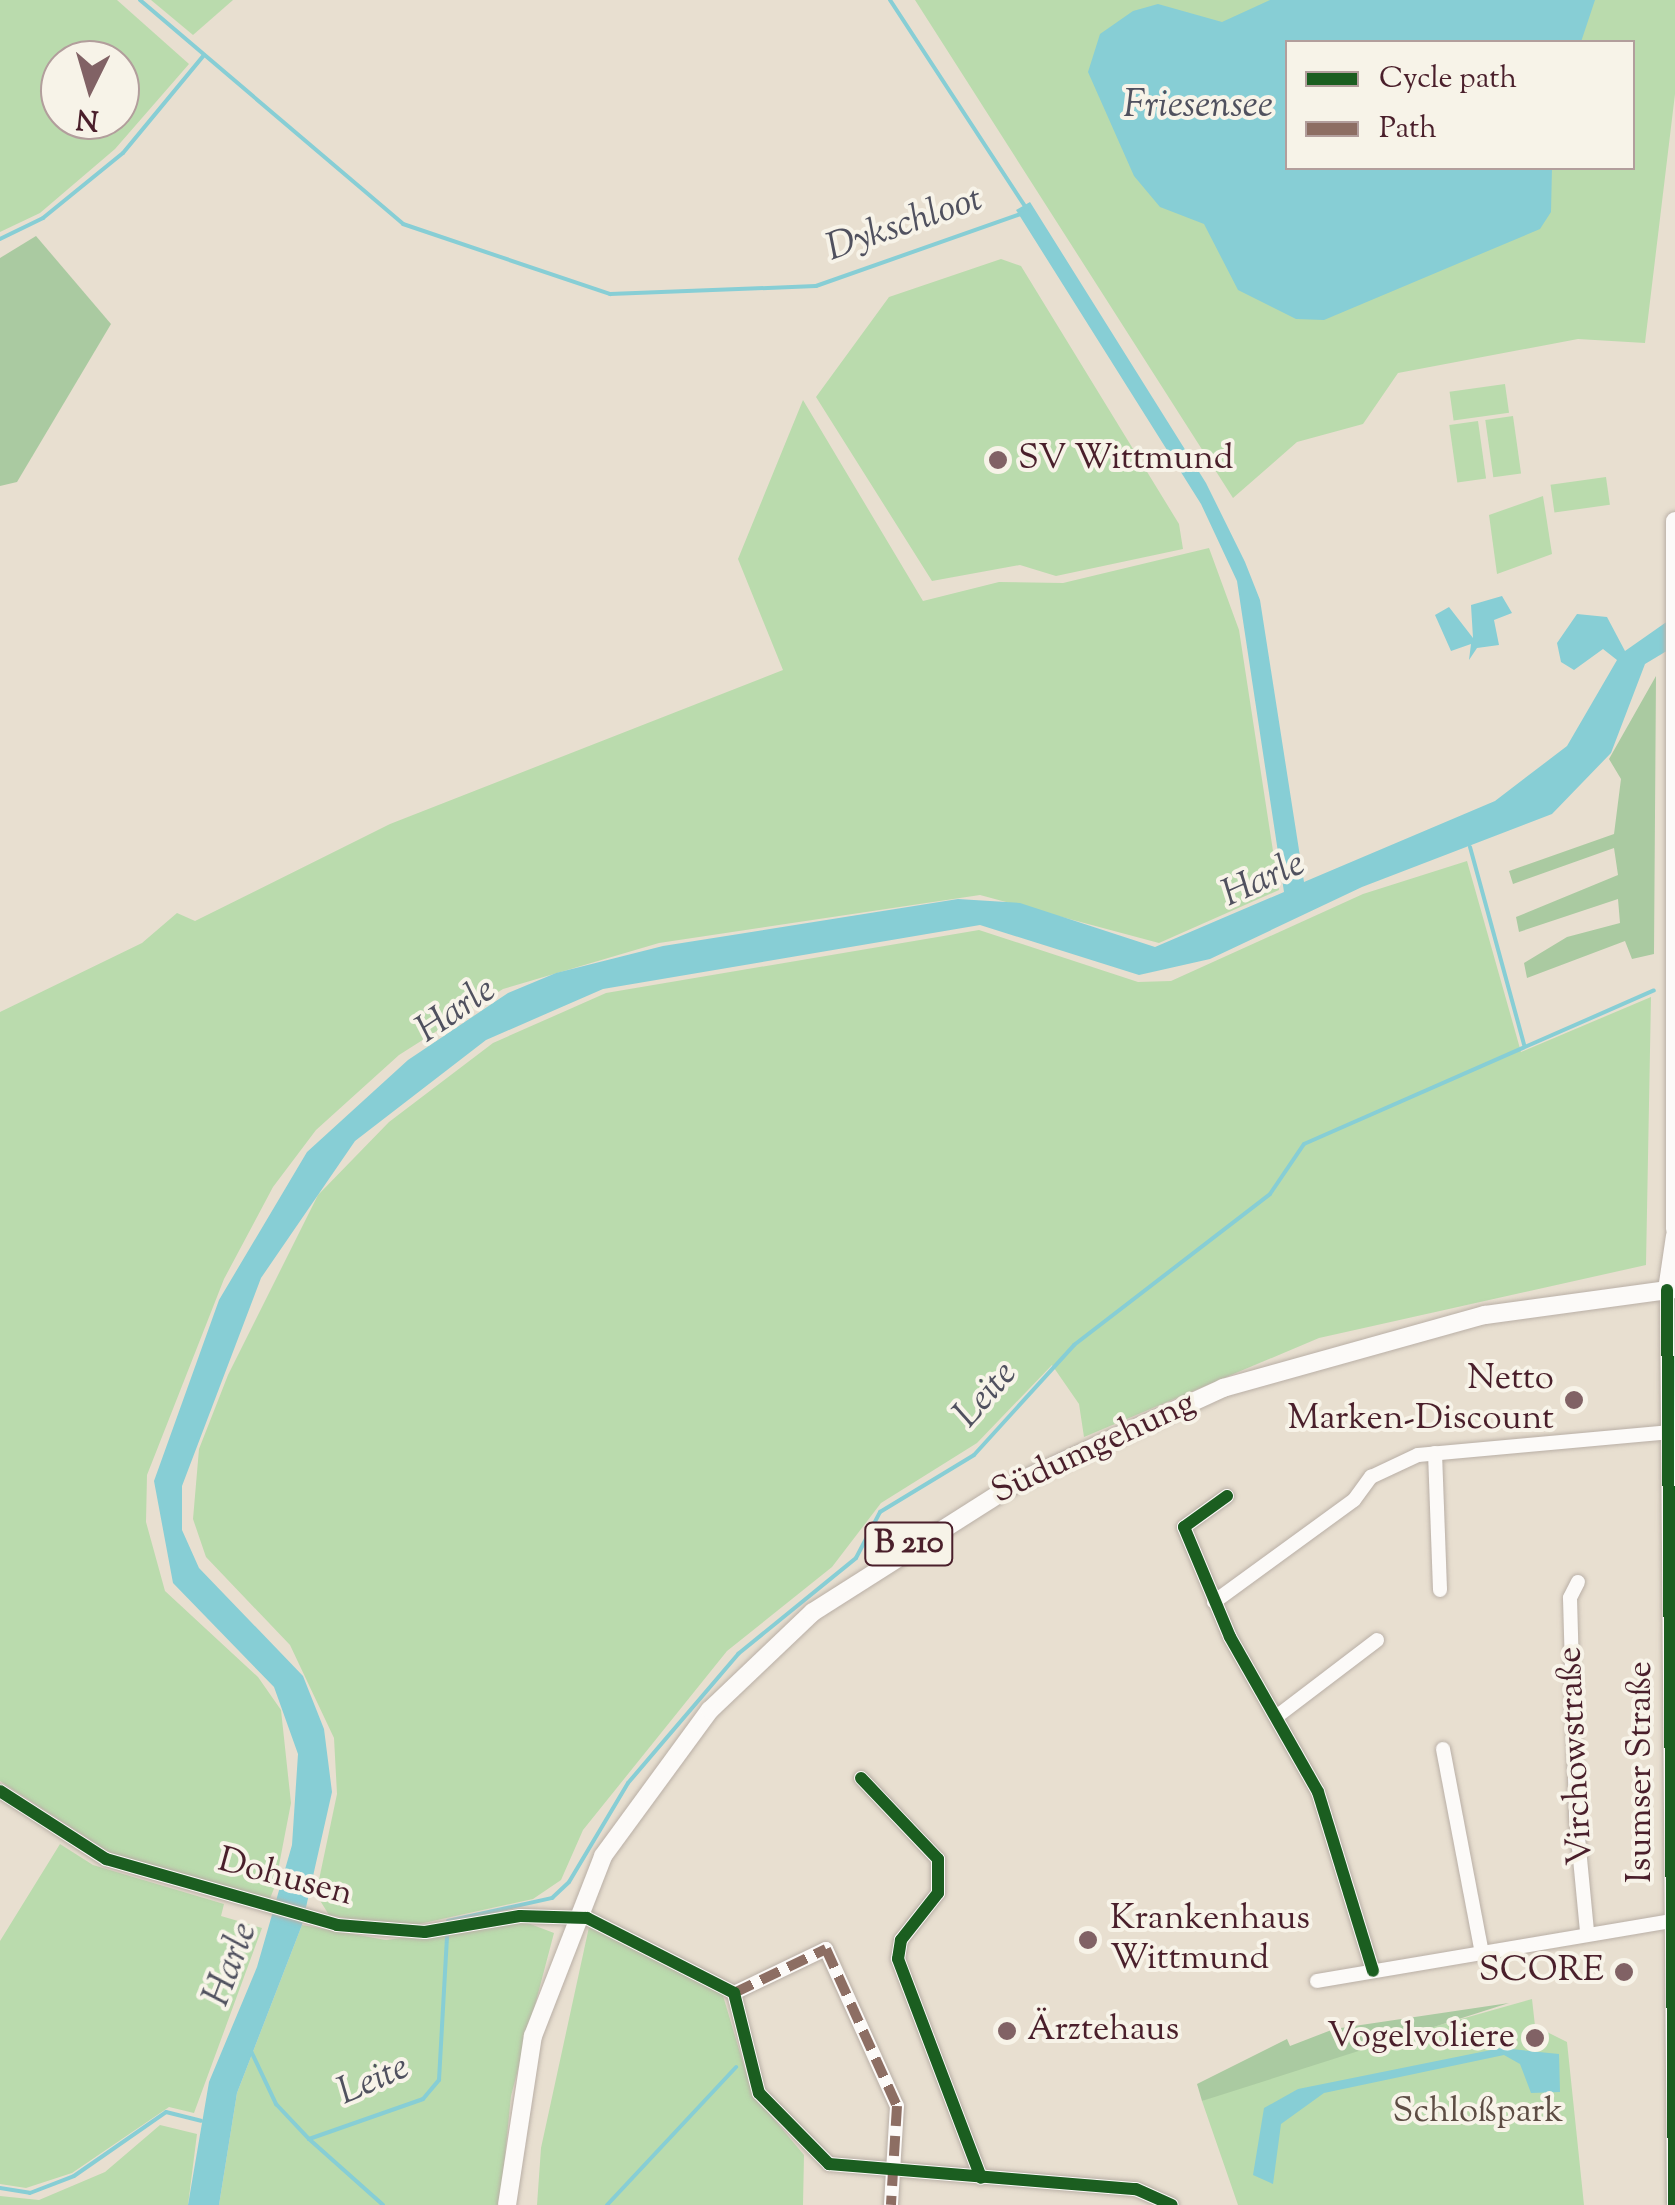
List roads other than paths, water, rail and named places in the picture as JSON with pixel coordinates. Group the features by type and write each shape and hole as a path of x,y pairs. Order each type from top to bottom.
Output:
{"main road":[{"path":"1671,1289 1675,1232 1675,521"},
{"name":"Südumgehung","path":"507,2205 533,2036 576,1914 656,1777 710,1710 814,1612 908,1545 1076,1452 1206,1396 1485,1315 1671,1289"}],"street":[{"name":"Isumser Straße","path":"1671,1289 1674,2205"},
{"path":"1214,1602 1354,1500 1371,1477 1434,1454 1672,1432"},
{"path":"1434,1454 1440,1590"},
{"path":"1227,1496 1184,1527 1214,1602 1280,1714 1318,1792 1373,1971"},
{"name":"Virchowstraße","path":"1578,1582 1570,1598 1576,1817 1586,1932"},
{"path":"1280,1714 1377,1640"},
{"path":"1443,1750 1481,1949"},
{"path":"861,1778 938,1860 938,1894 901,1940 898,1959 981,2178"},
{"name":"Dohusen","path":"0,1791 106,1859 312,1920 394,1933 576,1914"},
{"path":"576,1914 734,1993"},
{"path":"1316,1981 1481,1949 1672,1922"},
{"path":"734,1993 826,1949 897,2106 891,2205"},
{"path":"734,1993 747,2063 774,2117 829,2164 891,2174 1136,2189 1172,2205"}],"water":[{"name":"Friesensee","path":"1270,0 1595,0 1582,40 1285,40 1285,170 1552,170 1551,212 1540,229 1324,320 1296,319 1238,290 1204,224 1160,207 1134,176 1088,72 1100,34 1133,11 1158,4 1222,22"},
{"path":"1030,202 1206,483 1245,562 1260,600 1304,882 1495,801 1567,746 1617,660 1603,649 1574,670 1561,662 1557,643 1577,614 1607,617 1625,651 1675,616 1675,646 1645,664 1611,753 1552,814 1362,887 1210,959 1139,975 980,925 603,989 486,1040 355,1141 261,1278 182,1486 182,1530 199,1568 303,1676 324,1729 332,1792 302,1925 237,2093 219,2205 188,2205 209,2082 257,1967 292,1845 298,1754 274,1687 173,1583 154,1481 219,1300 307,1152 408,1060 508,993 556,973 663,946 958,899 1020,903 1155,947 1284,892 1237,581 1201,504 1016,210"},
{"path":"1502,596 1512,613 1494,620 1499,645 1477,648 1469,660 1471,644 1451,651 1435,615 1449,607 1473,638 1471,605"},
{"path":"1501,2048 1559,2054 1560,2092 1531,2093 1520,2064 1504,2055 1324,2093 1281,2124 1273,2184 1253,2175 1264,2108 1298,2089"}],"waterway":[{"name":"Dykschloot","path":"140,0 403,224 610,294 816,286 1023,213"},
{"path":"890,0 1027,209"},
{"path":"0,239 43,218 123,153 204,55"},
{"path":"1470,847 1524,1045"},
{"name":"Leite","path":"448,1921 552,1898 569,1882 628,1783 738,1654 856,1558 880,1512 974,1455 1074,1345 1270,1194 1304,1144 1654,990"},
{"name":"Leite","path":"251,2051 276,2104 309,2139 423,2099 439,2080 447,1936"},
{"path":"607,2205 736,2067"},
{"path":"0,2188 30,2193 74,2176 166,2112 201,2121"},
{"path":"309,2139 383,2205"}],"place":[{"name":"SV Wittmund","path":"998,460"},
{"name":"Netto Marken-Discount","path":"1574,1400"},
{"name":"Krankenhaus Wittmund","path":"1088,1940"},
{"name":"SCORE","path":"1624,1972"},
{"name":"Ärztehaus","path":"1007,2031"},
{"name":"Vogelvoliere","path":"1535,2038"}],"water label":[{"name":"Harle","path":"1264,881"},
{"name":"Harle","path":"457,1012"},
{"name":"Harle","path":"233,1965"}],"park label":[{"name":"Schloßpark","path":"1478,2113"}]}
